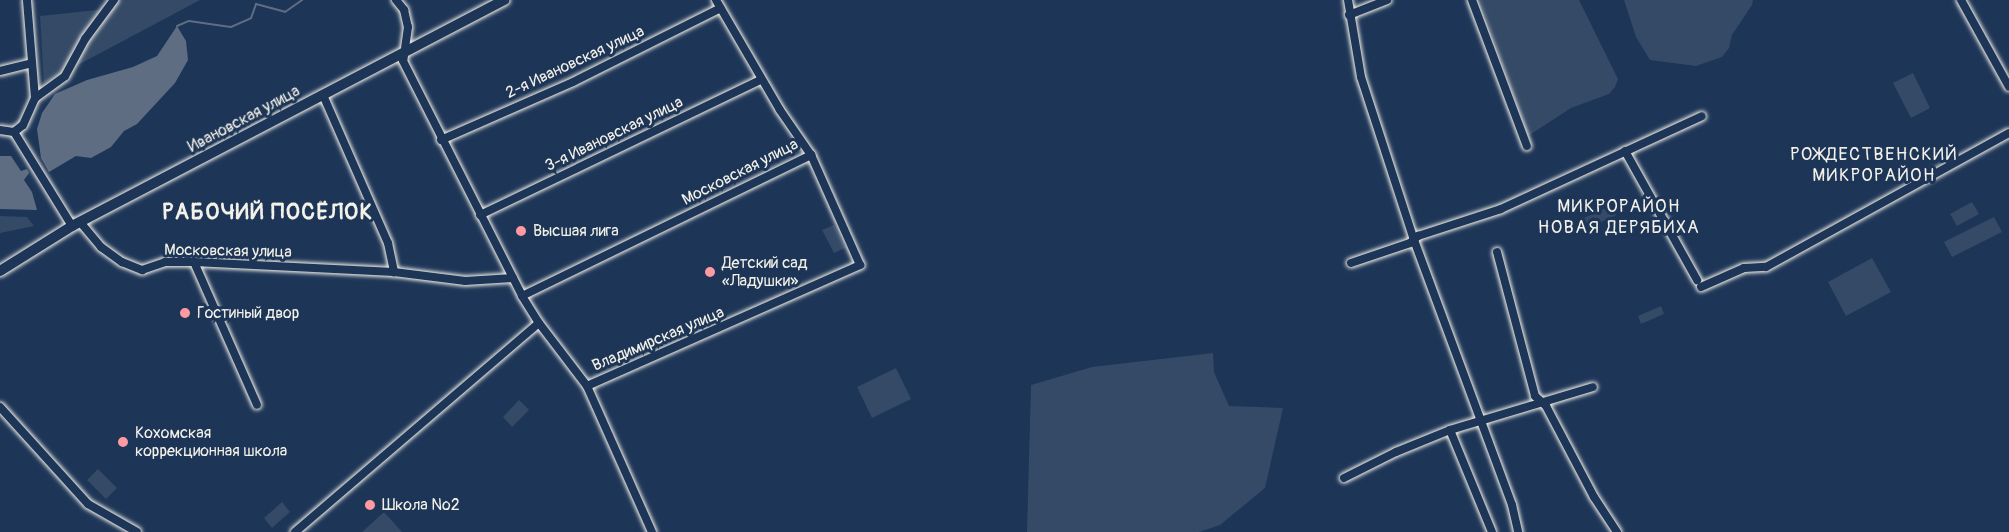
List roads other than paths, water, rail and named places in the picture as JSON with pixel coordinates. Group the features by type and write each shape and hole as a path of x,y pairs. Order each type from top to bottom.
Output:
{"main road":[{"name":"Ивановская улица","path":"0,271 76,224 505,0"}],"street":[{"path":"0,130 14,132 23,125 34,98 27,0"},
{"path":"34,98 65,76 86,39 114,0"},
{"path":"396,0 404,10 408,27 402,54"},
{"path":"1348,0 1362,77 1414,240 1512,505 1518,532"},
{"path":"1349,15 1387,0"},
{"path":"1472,0 1527,146"},
{"path":"1961,0 2009,87"},
{"name":"Московская улица","path":"522,296 811,154 761,80 718,4"},
{"name":"2-я Ивановская улица","path":"441,140 573,82 718,4"},
{"name":"Владимирская улица","path":"402,54 441,140 522,296 539,323 587,386 652,532"},
{"path":"0,71 32,63"},
{"name":"3-я Ивановская улица","path":"480,215 761,80"},
{"path":"323,95 388,243 394,272"},
{"path":"1351,262 1410,243 1501,208 1701,116"},
{"name":"Московская улица","path":"14,132 48,187 76,224 101,247 142,270 165,262 194,262 394,272 465,280 513,278"},
{"path":"1625,151 1699,284 1744,268 1766,267 2009,133"},
{"name":"Владимирская улица","path":"587,386 860,265 811,154"},
{"path":"1497,252 1535,396 1546,406 1594,497 1617,532"},
{"path":"194,262 257,405"},
{"path":"295,532 539,323"},
{"path":"1344,478 1396,452 1480,419 1593,387"},
{"path":"0,407 88,504 136,532"},
{"path":"1450,430 1491,532"}],"waterway":[{"path":"177,26 189,21 231,27 251,18 256,4 285,12 302,0"}],"place":[{"name":"Высшая лига","path":"521,231"},
{"name":"Детский сад «Ладушки»","path":"710,272"},
{"name":"Гостиный двор","path":"185,313"},
{"name":"Кохомская коррекционная школа","path":"123,442"},
{"name":"Школа №2","path":"370,505"}],"district":[{"name":"РОЖДЕСТВЕНСКИЙ МИКРОРАЙОН","path":"1874,166"},
{"name":"РАБОЧИЙ ПОСЁЛОК","path":"268,213"},
{"name":"МИКРОРАЙОН НОВАЯ ДЕРЯБИХА","path":"1619,218"}]}
